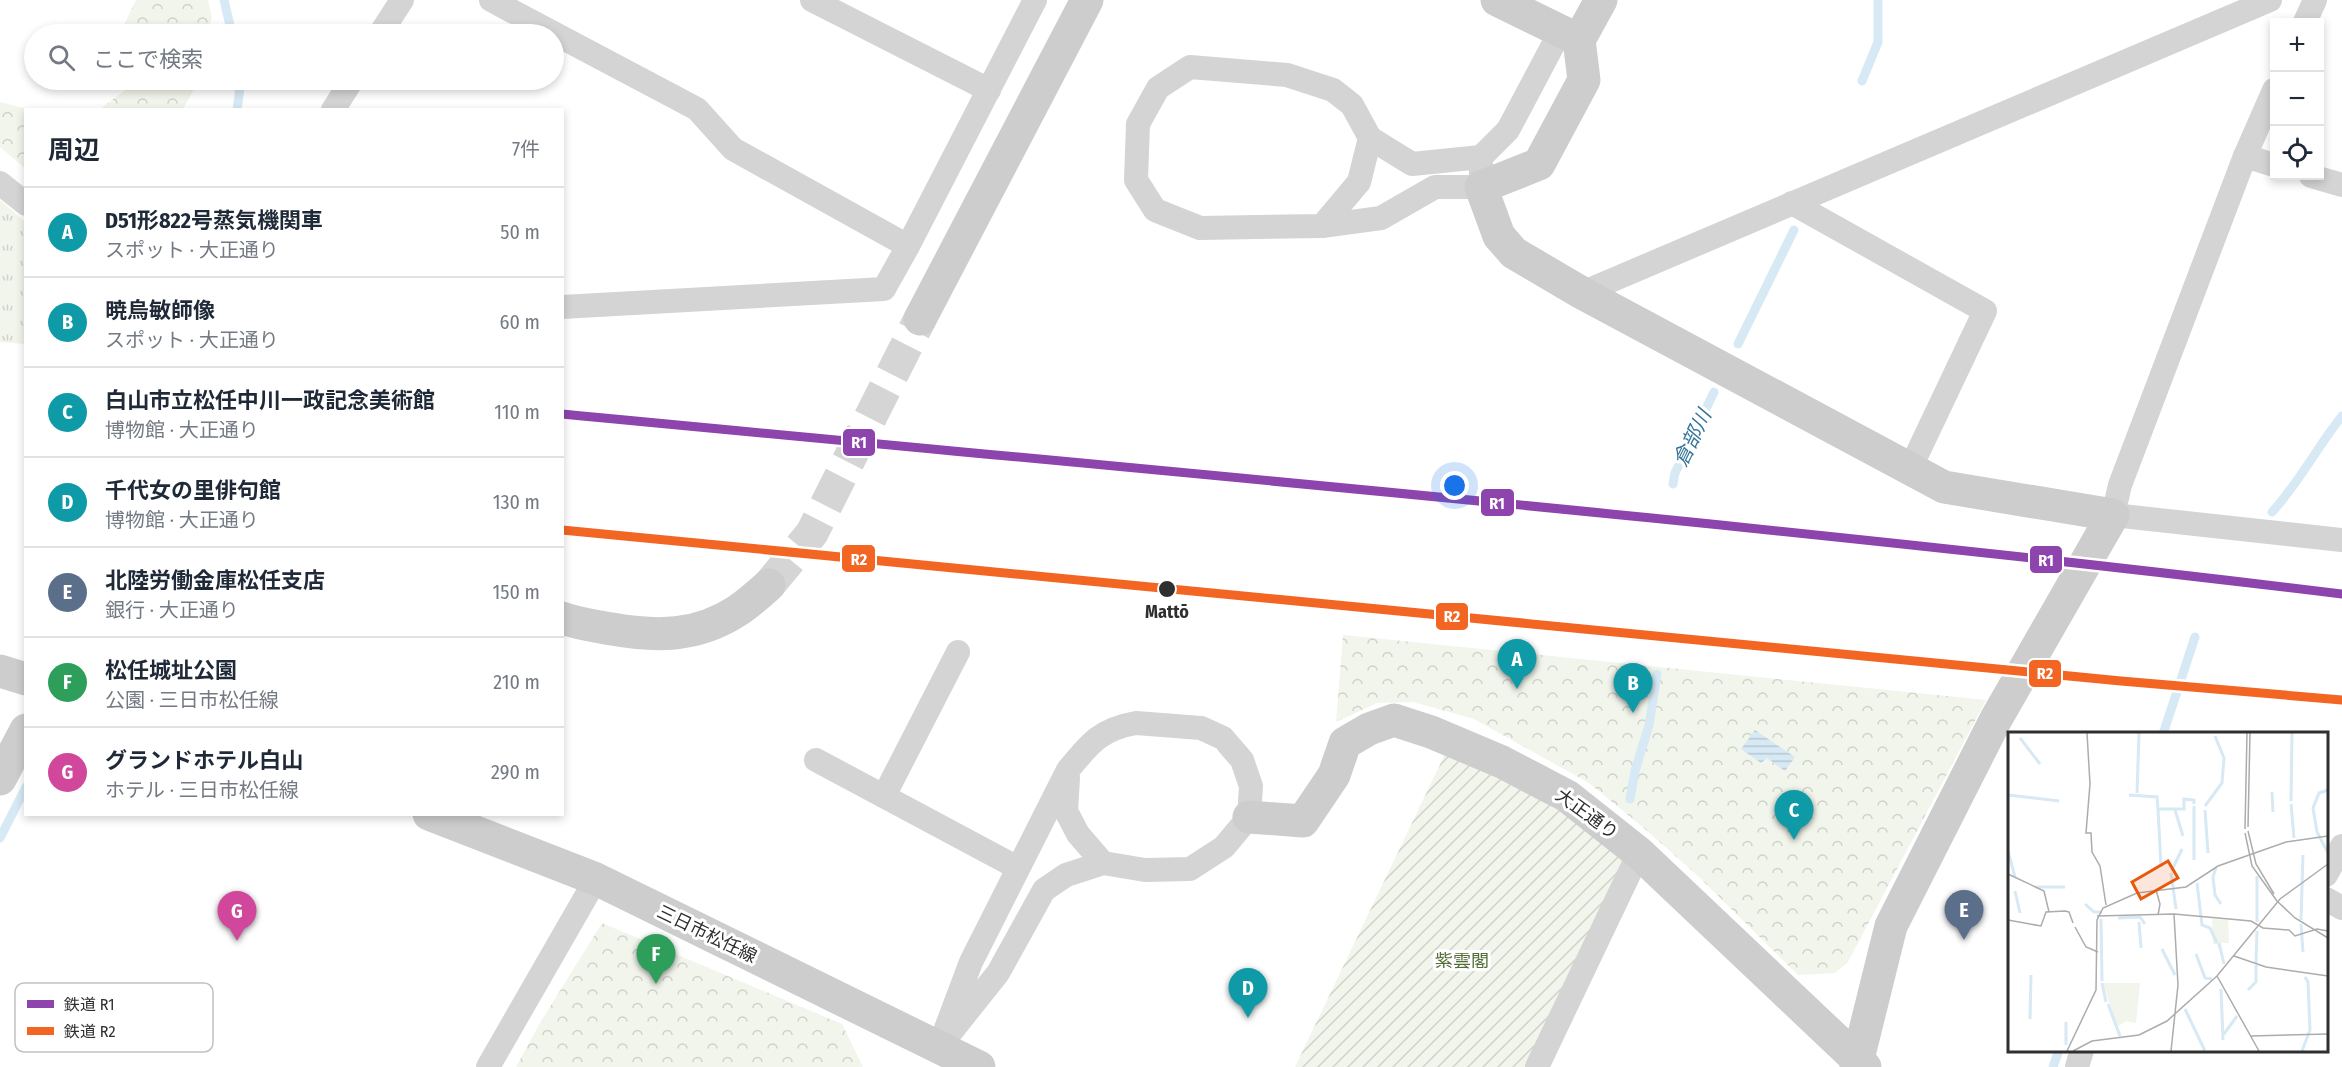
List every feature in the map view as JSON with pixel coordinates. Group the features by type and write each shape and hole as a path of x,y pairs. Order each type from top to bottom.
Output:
{"street":[{"path":"386,24 402,0"},
{"path":"491,0 536,24"},
{"path":"812,0 989,90"},
{"path":"564,307 884,289 1035,0"},
{"path":"920,319 1087,0"},
{"path":"1481,172 1412,164 1370,138 1352,105 1333,90 1287,75 1191,67 1158,87 1138,124 1136,180 1155,210 1200,228 1322,226 1382,218 1435,187 1481,172 1539,164 1584,80 1570,35 1497,0"},
{"path":"1601,0 1570,35 1481,172 1499,236 1514,253 1582,293 1944,487 2113,515 2342,540"},
{"path":"1582,293 2270,0"},
{"path":"2307,18 2315,0"},
{"path":"564,39 697,109 733,149 908,246"},
{"path":"334,108 346,90"},
{"path":"1860,1065 1891,926 1996,719 2113,515 2120,485 2245,156 2270,99"},
{"path":"1322,226 1359,182 1370,138"},
{"path":"2245,156 2270,164"},
{"path":"2324,180 2342,185"},
{"path":"0,183 24,202"},
{"path":"1792,203 1985,311 1910,469"},
{"path":"564,619 575,623 645,634 679,633 709,625 737,611 769,585"},
{"path":"884,796 958,652"},
{"path":"0,670 24,678"},
{"name":"大正通り","path":"1250,816 1303,821 1334,775 1345,743 1369,729 1394,720 1431,732 1502,762 1567,796 1639,853 1860,1065"},
{"path":"1136,723 1201,728 1223,738 1242,760 1251,786 1250,816 1224,847 1190,869 1144,870 1103,863 1066,875 1044,890 998,973 936,1057 970,962 1068,770 1087,747 1114,727 1136,723"},
{"path":"0,779 24,734"},
{"path":"816,760 1018,868"},
{"path":"1068,770 1066,811 1078,834 1103,863"},
{"name":"三日市松任線","path":"434,816 596,879 936,1057 979,1067"},
{"path":"2327,872 2342,846"},
{"path":"1537,1067 1639,853"},
{"path":"488,1067 596,879"},
{"path":"2327,900 2342,908"},
{"path":"2077,1067 2081,1052"}],"green space":[{"path":"136,0 208,0 212,18 210,24 124,24"},
{"path":"126,90 193,90 184,108 101,108"},
{"path":"0,102 24,108 24,167 0,147"},
{"path":"0,200 24,221 24,344 0,342"},
{"path":"1343,635 1986,700 1848,962 1835,973 1798,975 1699,877 1589,783 1474,719 1413,702 1377,703 1336,722"},
{"name":"紫雲閣","path":"1445,754 1578,814 1626,859 1527,1067 1295,1067"},
{"path":"602,923 842,1024 863,1067 516,1067 540,1023"}],"water":[{"path":"1755,730 1795,757 1785,771 1767,758 1761,763 1741,749"}],"waterway":[{"path":"224,0 230,24"},
{"name":"倉部川","path":"1862,81 1878,42 1878,0"},
{"path":"237,108 240,90"},
{"path":"1738,344 1794,230"},
{"name":"倉部川","path":"1673,484 1675,473 1714,392"},
{"path":"2272,512 2291,489 2342,416"},
{"path":"2164,732 2195,637"},
{"name":"倉部川","path":"1630,799 1635,771 1649,725 1657,674"},
{"path":"0,838 24,791"},
{"path":"2053,1067 2058,1052"}],"tunnel":[{"path":"769,585 812,533 920,319"}],"rail line":[{"name":"R1","path":"564,414 1675,520 2342,594"},
{"name":"R2","path":"564,530 2121,681 2342,700"}],"place":[{"name":"Mattō","path":"1167,589"},
{"name":"D51形822号蒸気機関車","path":"1517,689"},
{"name":"暁烏敏師像","path":"1633,713"},
{"name":"白山市立松任中川一政記念美術館","path":"1794,840"},
{"name":"北陸労働金庫松任支店","path":"1964,940"},
{"name":"グランドホテル白山","path":"237,941"},
{"name":"松任城址公園","path":"656,984"},
{"name":"千代女の里俳句館","path":"1248,1018"}]}
